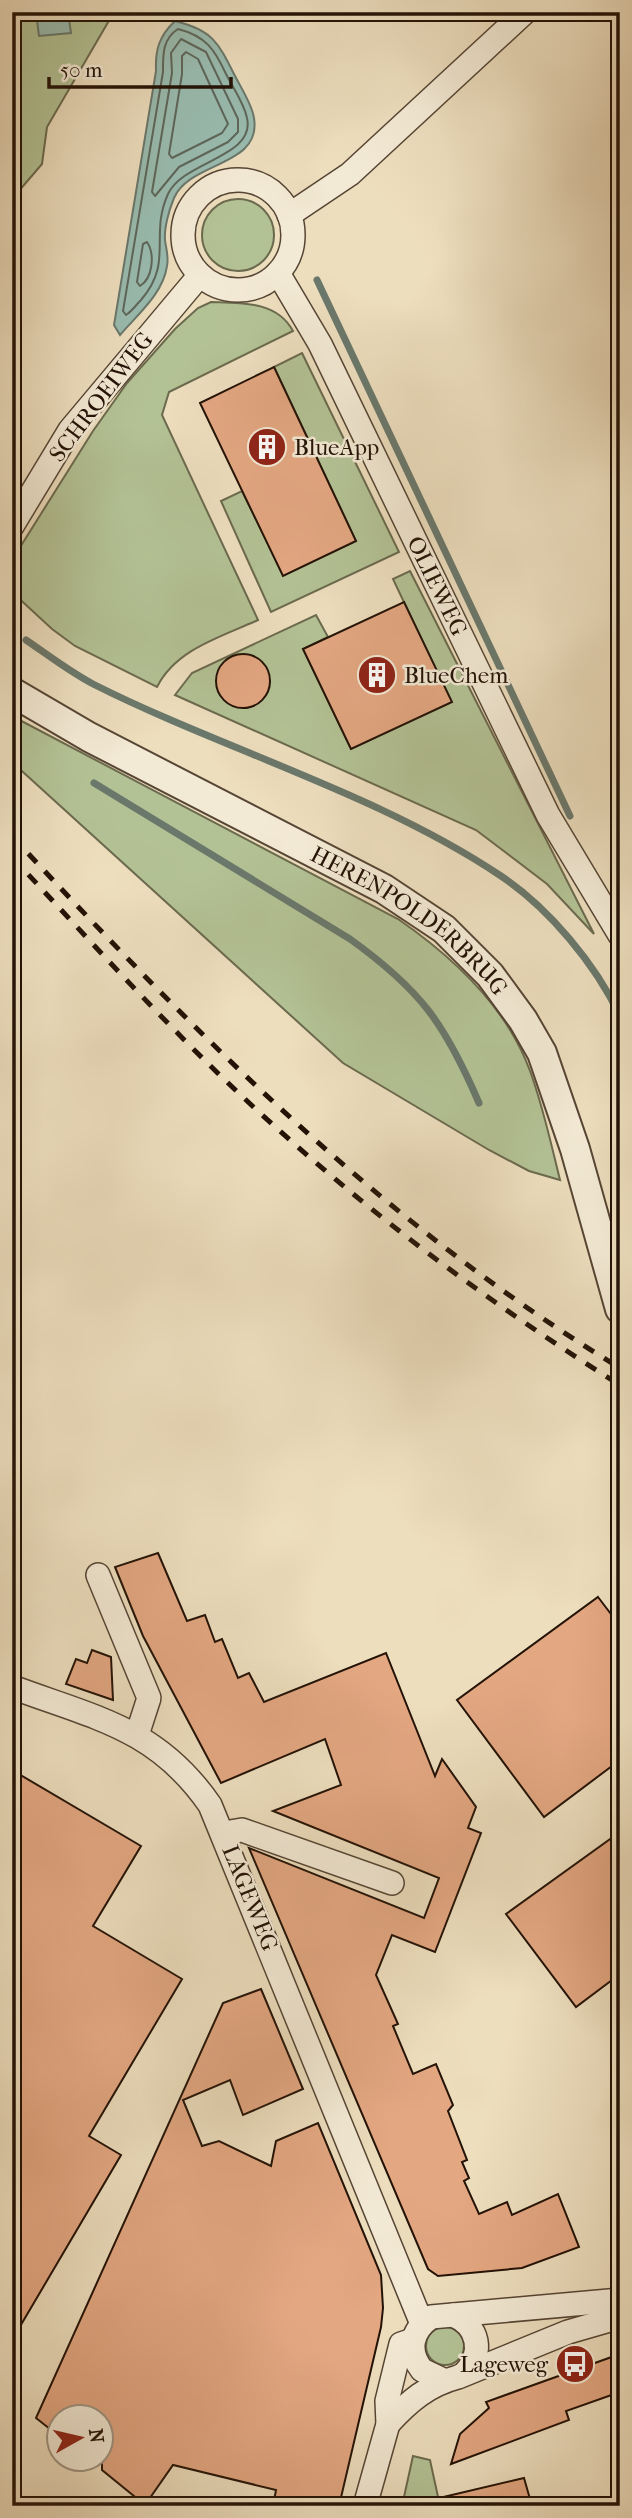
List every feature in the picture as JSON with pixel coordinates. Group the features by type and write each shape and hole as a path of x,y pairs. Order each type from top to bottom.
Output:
{"street":[{"path":"289,215 350,174 525,12"},
{"path":"231,181 250,181 268,189 282,202 289,215 293,238 289,257 278,273 263,285 244,290 226,289 200,275 185,252 183,232 187,214 197,198 212,186 231,181"},
{"name":"OLIEWEG","path":"278,273 320,344 548,815 620,934"},
{"name":"SCHROEIWEG","path":"12,526 70,430 200,275"},
{"name":"HERENPOLDERBRUG","path":"12,692 89,737 384,889 444,929 490,975 523,1020 542,1053 575,1149 620,1309"},
{"path":"98,1575 149,1698 137,1734"},
{"name":"LAGEWEG","path":"12,1687 137,1734 163,1752 196,1785 224,1833 418,2332"},
{"name":"LAGEWEG","path":"224,1833 242,1830 392,1883"},
{"path":"365,2506 388,2424 387,2401 401,2344 418,2332 431,2317 620,2300"},
{"path":"453,2315 471,2327 476,2342 475,2358 465,2373"},
{"path":"388,2424 410,2399 443,2380 568,2332 620,2317"},
{"path":"418,2332 417,2364 429,2376 443,2380"}],"green space":[{"path":"12,12 114,12 47,127 42,164 12,199"},
{"path":"245,199 264,209 272,221 272,249 264,261 252,269 231,271 212,261 204,249 202,228 212,209 224,201"},
{"path":"211,302 246,304 268,309 286,321 293,331 169,392 162,415 258,620 188,654 165,674 157,687 75,646 52,629 12,592 12,560 93,431 127,383 175,329 198,308"},
{"path":"302,353 399,552 271,612 221,501 242,491 283,575 356,541 274,367"},
{"path":"410,571 594,934 547,884 476,830 175,695 192,673 316,615 328,637 303,649 351,749 451,702 393,579"},
{"path":"12,716 398,919 439,950 493,1005 520,1048 539,1098 560,1180 529,1171 489,1150 343,1063 12,762"},
{"path":"445,2327 458,2333 464,2346 458,2359 445,2365 432,2359 426,2346 432,2333"},
{"path":"413,2456 430,2460 440,2506 402,2506"}],"water":[{"path":"36,12 68,12 71,33 39,36"},
{"path":"175,21 206,33 218,46 251,107 254,134 247,146 236,155 194,177 182,186 174,198 165,230 168,259 165,276 155,295 120,335 114,325 156,71 157,50 165,32"}],"building":[{"name":"BlueApp","path":"274,367 356,541 283,576 200,403"},
{"name":"BlueChem","path":"404,602 452,702 351,749 303,649"},
{"path":"243,654 262,662 270,681 262,700 243,708 224,700 216,681 224,662"},
{"path":"158,1553 187,1621 205,1615 215,1642 222,1639 238,1678 249,1673 264,1702 386,1653 435,1776 442,1759 476,1807 468,1828 481,1833 435,1952 392,1935 376,1975 398,2024 393,2026 413,2074 436,2064 453,2105 448,2111 467,2160 462,2162 469,2178 464,2181 479,2214 507,2202 512,2215 558,2194 579,2247 522,2268 438,2276 428,2269 249,1848 424,1918 439,1878 273,1811 341,1785 325,1739 221,1783 143,1636 115,1567"},
{"path":"598,1597 620,1626 620,1760 544,1817 457,1700"},
{"path":"92,1650 111,1657 113,1700 66,1684 76,1659 87,1663"},
{"path":"12,1770 141,1846 93,1926 182,1979 89,2136 121,2155 12,2340"},
{"path":"620,1832 620,1974 576,2007 506,1914"},
{"path":"261,1989 303,2089 243,2115 230,2080 183,2100 202,2146 219,2141 271,2166 276,2141 318,2123 381,2275 381,2327 339,2506 273,2506 276,2490 173,2465 145,2505 104,2472 116,2472 116,2402 46,2402 46,2426 36,2418 223,2003"},
{"path":"620,2354 620,2392 566,2411 569,2420 451,2464 460,2434 489,2408 486,2402"},
{"path":"524,2478 530,2499 501,2506 440,2506 439,2498"}],"waterway":[{"path":"317,280 570,816"},
{"path":"26,640 93,684 353,797 454,847 501,876 536,904 569,939 598,977 620,1016"},
{"path":"94,783 350,939 375,957 413,992 428,1010 454,1051 479,1103"}],"railway":[{"path":"12,836 153,984 297,1124 451,1253 620,1368"},
{"path":"12,857 199,1055 319,1165 465,1281 620,1385"}],"place":[{"name":"BlueApp","path":"267,447"},
{"name":"BlueChem","path":"377,675"},
{"name":"Lageweg","path":"575,2364"}]}
